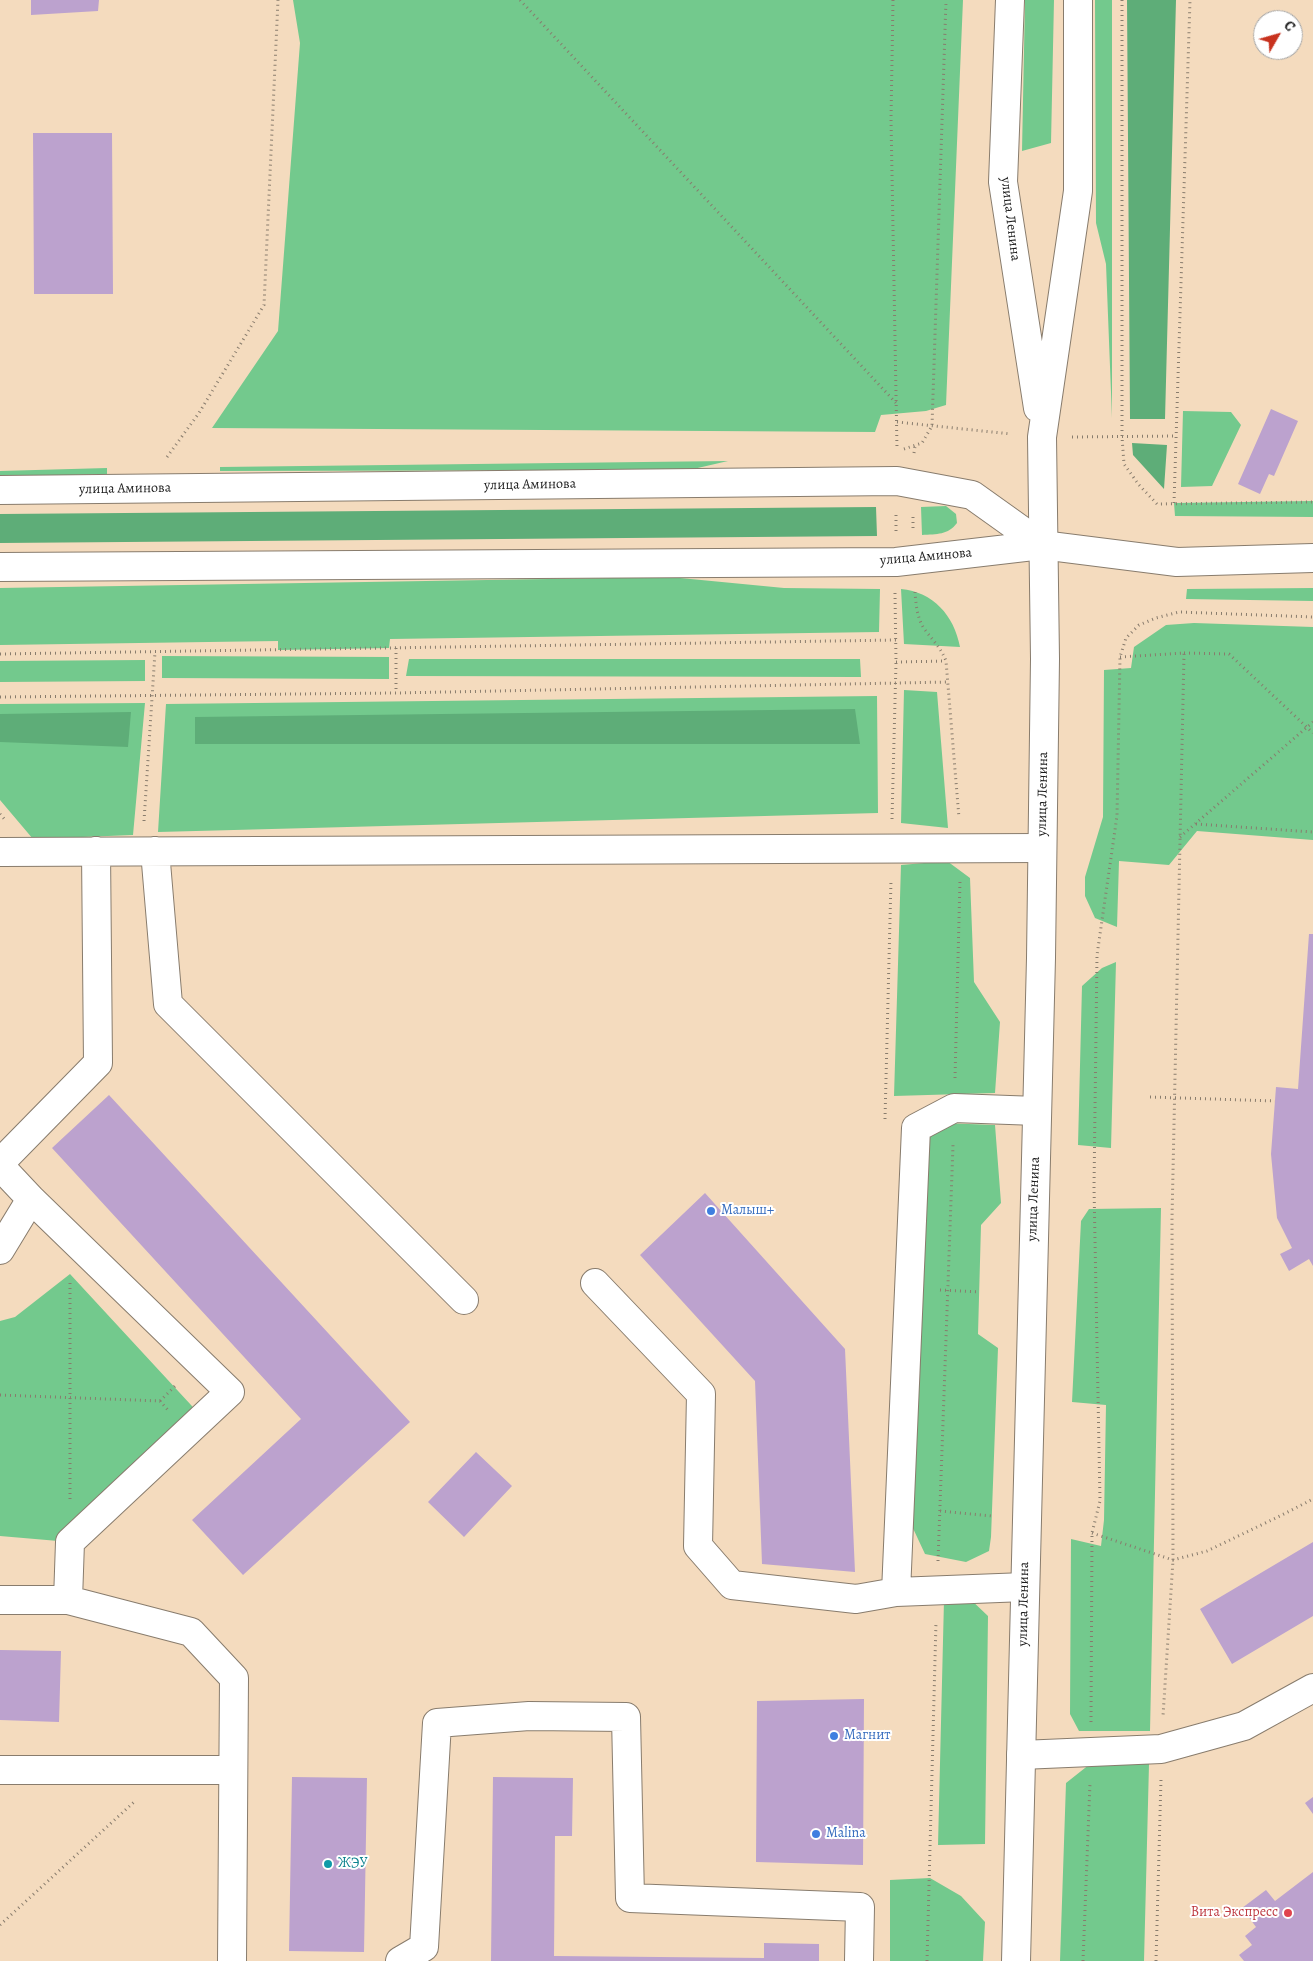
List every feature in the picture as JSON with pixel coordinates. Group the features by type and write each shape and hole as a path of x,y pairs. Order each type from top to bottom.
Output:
{"main road":[{"name":"улица Ленина","path":"1010,0 1003,182 1042,437"},
{"name":"улица Ленина","path":"1016,1961 1042,848 1045,659 1042,437 1078,191 1078,0"},
{"name":"улица Аминова","path":"0,490 897,481 972,495 1042,545"},
{"name":"улица Аминова","path":"0,568 896,562 1042,545 1177,562 1313,558"},
{"path":"0,852 1042,848"},
{"path":"68,1600 70,1542 230,1392 31,1199 0,1164 98,1063 96,851"},
{"path":"148,851 168,1004 464,1300"},
{"path":"896,1592 916,1128 954,1108 1037,1111"},
{"path":"0,1250 31,1199"},
{"path":"595,1283 701,1394 698,1546 732,1585 856,1600 896,1592 1025,1587"},
{"path":"0,1600 68,1600 191,1632 234,1678 232,1961"},
{"path":"1021,1755 1161,1749 1244,1726 1313,1688"},
{"path":"400,1961 424,1947 437,1723 529,1716 626,1717 630,1898 860,1906 859,1961"},
{"path":"0,1770 232,1770"}],"path":[{"path":"166,489 162,464 199,414 264,304 278,0"},
{"path":"520,0 897,404"},
{"path":"893,0 891,119 897,452 922,443 932,426 946,0"},
{"path":"1122,0 1122,436 1124,464 1139,485 1157,504 1313,502"},
{"path":"1174,503 1190,0"},
{"path":"896,505 896,537"},
{"path":"913,510 913,529"},
{"path":"894,684 896,662 896,587"},
{"path":"915,590 916,608 924,629 941,648 946,661 961,848 927,1961"},
{"path":"1083,1961 1091,1752 1092,1533 1100,1501 1094,1187 1097,955 1117,816 1120,657 1126,638 1139,625 1179,612 1313,617"},
{"path":"0,654 896,640"},
{"path":"396,648 396,693"},
{"path":"148,851 155,652"},
{"path":"1120,657 1184,653 1229,654 1313,733"},
{"path":"1156,1961 1161,1749 1173,1560 1172,1219 1184,653"},
{"path":"896,662 946,661"},
{"path":"0,697 396,693 948,682"},
{"path":"1180,838 1313,722"},
{"path":"1196,824 1313,832"},
{"path":"1150,1097 1275,1101"},
{"path":"70,1237 70,1542"},
{"path":"909,1289 979,1292"},
{"path":"0,1396 160,1401 188,1432"},
{"path":"1092,1533 1173,1560 1207,1551 1313,1499"},
{"path":"940,1511 992,1516"},
{"path":"0,1924 170,1770"}],"green space":[{"path":"293,0 963,0 946,405 926,411 881,415 875,432 212,428 278,331 300,43"},
{"path":"1025,0 1054,0 1051,143 1022,151"},
{"path":"1095,0 1112,0 1112,418 1106,264 1096,223"},
{"path":"1127,0 1176,0 1165,419 1130,419"},
{"path":"1183,411 1231,412 1241,425 1212,486 1181,487"},
{"path":"1132,443 1167,445 1164,489 1133,455"},
{"path":"728,461 689,470 220,471 220,467"},
{"path":"107,468 107,474 0,477 0,471"},
{"path":"1313,501 1313,517 1175,516 1174,503"},
{"path":"946,506 956,514 957,523 954,527 946,532 922,535 921,507"},
{"path":"876,507 877,536 0,543 0,514"},
{"path":"670,577 784,588 880,589 879,632 390,639 389,648 278,650 278,641 0,645 0,588"},
{"path":"1313,588 1313,601 1186,599 1187,589"},
{"path":"901,589 923,595 940,607 953,625 960,647 904,644"},
{"path":"1194,623 1313,627 1313,840 1197,831 1169,865 1119,861 1117,927 1095,918 1085,896 1085,877 1103,817 1104,670 1131,668 1134,647 1166,625"},
{"path":"162,656 389,657 389,679 162,678"},
{"path":"409,659 860,659 861,677 406,676"},
{"path":"145,660 145,681 0,682 0,661"},
{"path":"904,690 937,692 948,828 901,823"},
{"path":"877,696 878,813 158,832 166,704"},
{"path":"145,703 133,835 33,839 0,800 0,704"},
{"path":"855,709 860,744 195,744 195,717"},
{"path":"131,712 128,747 0,742 0,714"},
{"path":"947,861 970,878 974,982 1000,1022 995,1093 894,1096 901,865"},
{"path":"1116,962 1111,1148 1078,1145 1082,986 1102,968"},
{"path":"942,1123 995,1125 1001,1203 981,1225 978,1334 998,1348 991,1537 989,1551 966,1562 925,1554 911,1524 926,1132"},
{"path":"1161,1208 1150,1731 1079,1731 1070,1714 1071,1539 1101,1546 1104,1520 1106,1405 1072,1402 1081,1221 1089,1209"},
{"path":"70,1274 203,1418 70,1542 0,1536 0,1321 15,1317"},
{"path":"968,1597 988,1616 985,1844 938,1845 944,1600"},
{"path":"1090,1764 1149,1764 1144,1961 1060,1961 1066,1783"},
{"path":"930,1878 961,1896 985,1922 983,1961 890,1961 890,1880"}],"building":[{"path":"31,0 99,0 98,11 31,15"},
{"path":"33,133 112,133 113,294 34,294"},
{"path":"1271,409 1298,421 1274,476 1269,474 1260,494 1238,484"},
{"path":"1309,934 1313,934 1313,1266 1309,1259 1289,1271 1280,1254 1292,1248 1277,1218 1271,1154 1276,1087 1298,1089"},
{"path":"109,1095 410,1422 243,1575 192,1520 301,1419 52,1148"},
{"path":"705,1193 845,1349 855,1572 762,1564 755,1381 640,1255"},
{"path":"476,1452 512,1486 464,1537 428,1502"},
{"path":"1313,1542 1313,1616 1232,1664 1200,1609"},
{"path":"0,1650 61,1651 59,1722 0,1720"},
{"path":"864,1699 863,1865 756,1862 757,1701"},
{"name":"ЖЭУ","path":"292,1777 367,1778 364,1952 289,1951"},
{"path":"493,1777 573,1778 572,1836 555,1836 554,1956 764,1958 764,1943 819,1944 819,1961 491,1961"},
{"path":"1313,1797 1313,1814 1305,1803"},
{"path":"1313,1872 1313,1961 1244,1961 1239,1955 1252,1945 1245,1936 1256,1927 1242,1908 1266,1890 1275,1901"}],"place":[{"name":"Малыш+","path":"711,1211"},
{"name":"Магнит","path":"834,1736"},
{"name":"Malina","path":"816,1834"},
{"name":"ЖЭУ","path":"328,1864"},
{"name":"Вита Экспресс","path":"1288,1913"}]}
